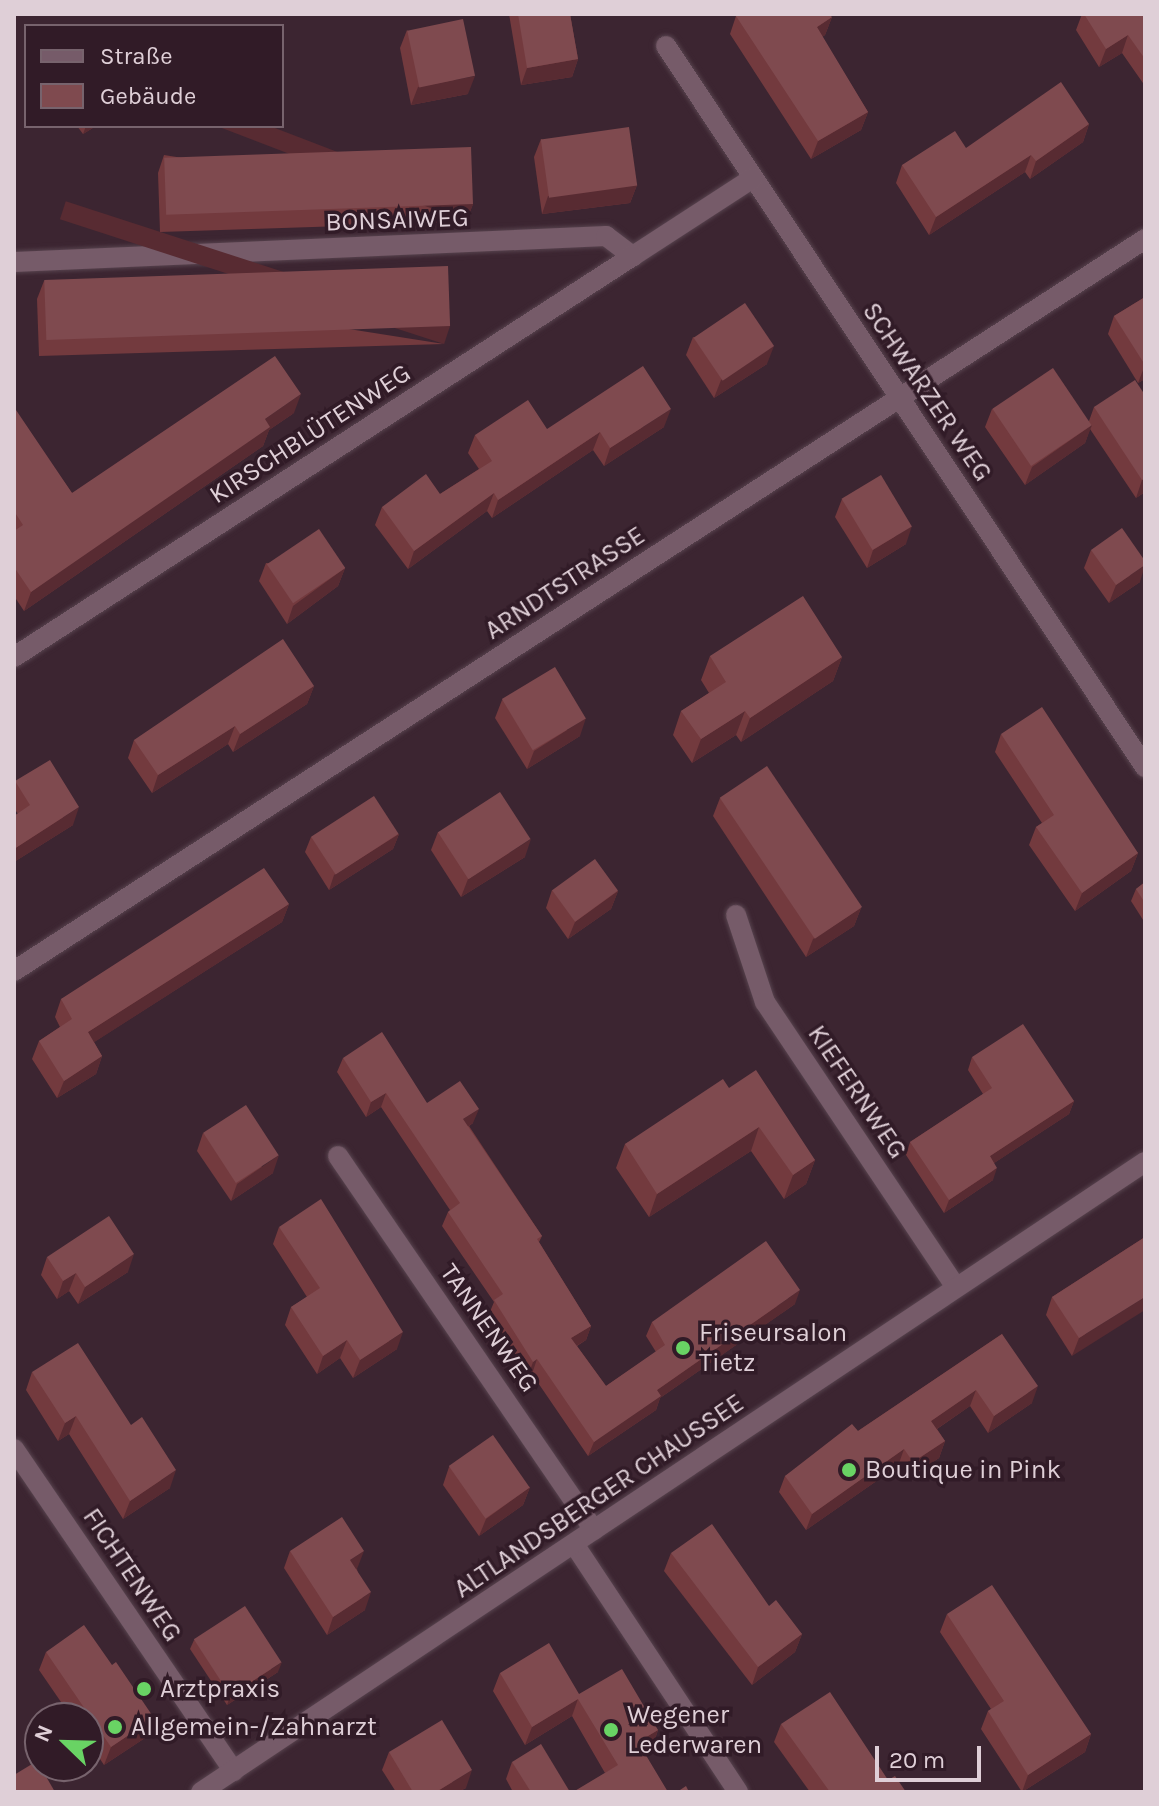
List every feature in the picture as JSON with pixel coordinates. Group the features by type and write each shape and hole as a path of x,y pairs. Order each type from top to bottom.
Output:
{"street":[{"name":"SCHWARZER WEG","path":"666,46 1145,767"},
{"path":"633,256 753,178"},
{"name":"BONSAIWEG","path":"14,262 606,236 633,256"},
{"name":"ARNDTSTRASSE","path":"14,971 1145,239"},
{"name":"KIRSCHBLÜTENWEG","path":"14,657 633,256"},
{"name":"KIEFERNWEG","path":"736,915 765,1002 956,1287"},
{"name":"TANNENWEG","path":"338,1156 594,1530"},
{"name":"ALTLANDSBERGER CHAUSSEE","path":"201,1792 1145,1162"},
{"name":"FICHTENWEG","path":"14,1449 234,1771"},
{"path":"574,1544 738,1792"}],"building":[{"path":"518,14 570,14 578,59 527,68"},
{"path":"829,14 832,17 817,27 868,112 818,141 736,16"},
{"path":"1084,14 1145,14 1145,59 1128,35 1106,49"},
{"path":"463,19 475,76 419,88 407,31"},
{"path":"1061,82 1089,124 1036,161 1031,155 936,217 902,165 955,131 966,148"},
{"path":"629,127 637,185 549,198 541,139"},
{"path":"471,147 473,204 166,215 164,158"},
{"path":"448,266 450,326 46,340 44,280"},
{"path":"1145,297 1145,365 1114,316"},
{"path":"745,303 774,346 723,381 694,338"},
{"path":"275,356 301,394 265,419 270,427 31,592 14,567 14,531 23,525 14,511 14,411 72,493"},
{"path":"643,366 671,409 610,448 600,432 498,500 494,493 414,551 382,507 426,474 440,494 492,461 475,435 528,400 547,429"},
{"path":"1053,368 1092,425 1031,466 992,409"},
{"path":"1135,380 1145,395 1145,478 1142,480 1094,407"},
{"path":"881,475 912,526 872,550 842,499"},
{"path":"1122,528 1145,565 1116,585 1091,550"},
{"path":"319,529 345,568 293,603 267,564"},
{"path":"803,596 842,657 750,718 745,711 701,739 681,711 726,682 710,656"},
{"path":"283,639 314,686 240,734 235,726 158,775 134,740"},
{"path":"555,667 586,718 533,750 502,699"},
{"path":"1042,707 1138,853 1082,893 1036,827 1054,815 1001,734"},
{"path":"50,760 79,807 14,849 14,816 30,805 15,781"},
{"path":"767,766 862,907 815,939 720,798"},
{"path":"500,792 530,839 468,879 438,832"},
{"path":"374,796 399,834 336,875 311,837"},
{"path":"595,859 618,891 575,922 552,890"},
{"path":"264,868 289,904 88,1032 102,1056 64,1081 39,1041 72,1019 61,999"},
{"path":"1145,882 1145,903 1136,889"},
{"path":"1023,1024 1074,1101 990,1156 997,1168 949,1200 910,1142 992,1088 972,1057"},
{"path":"382,1032 427,1103 460,1081 479,1109 463,1119 542,1236 537,1239 591,1326 571,1338 606,1386 665,1345 652,1322 766,1241 800,1290 657,1390 661,1396 594,1442 537,1359 533,1362 494,1300 503,1294 448,1212 460,1203 386,1093 371,1102 343,1058"},
{"path":"756,1070 815,1160 793,1175 759,1127 657,1194 625,1144 723,1079 729,1088"},
{"path":"246,1105 279,1155 236,1183 203,1133"},
{"path":"321,1199 403,1332 360,1360 347,1340 323,1356 291,1307 320,1288 279,1227"},
{"path":"109,1216 134,1254 85,1287 76,1273 63,1281 47,1257"},
{"path":"1145,1237 1145,1297 1079,1338 1052,1297"},
{"path":"1002,1334 1038,1386 994,1416 976,1390 931,1421 945,1441 913,1462 904,1449 812,1514 785,1476 852,1424 858,1431"},
{"path":"78,1343 131,1425 142,1417 176,1470 130,1501 76,1416 65,1423 32,1372"},
{"path":"493,1435 530,1487 485,1518 449,1466"},
{"path":"342,1517 364,1551 350,1560 371,1592 333,1617 290,1551"},
{"path":"712,1524 769,1606 776,1600 802,1634 758,1667 671,1553"},
{"path":"992,1585 1091,1734 1028,1775 988,1711 1004,1701 947,1614"},
{"path":"245,1606 281,1662 230,1695 194,1639"},
{"path":"84,1625 112,1665 116,1662 154,1718 111,1747 104,1737 104,1702 80,1702 46,1652"},
{"path":"549,1643 579,1694 622,1669 658,1730 638,1742 668,1792 573,1792 618,1765 578,1699 532,1727 500,1673"},
{"path":"830,1692 888,1780 895,1776 906,1792 830,1792 781,1724"},
{"path":"442,1720 472,1770 436,1792 413,1792 389,1752"},
{"path":"541,1744 570,1792 531,1792 512,1762"},
{"path":"24,1769 24,1782 49,1782 55,1792 14,1792 14,1775"}],"place":[{"name":"Friseursalon Tietz","path":"683,1348"},
{"name":"Boutique in Pink","path":"849,1470"},
{"name":"Arztpraxis","path":"144,1689"},
{"name":"Allgemein-/Zahnarzt","path":"115,1727"},
{"name":"Wegener Lederwaren","path":"611,1730"}]}
